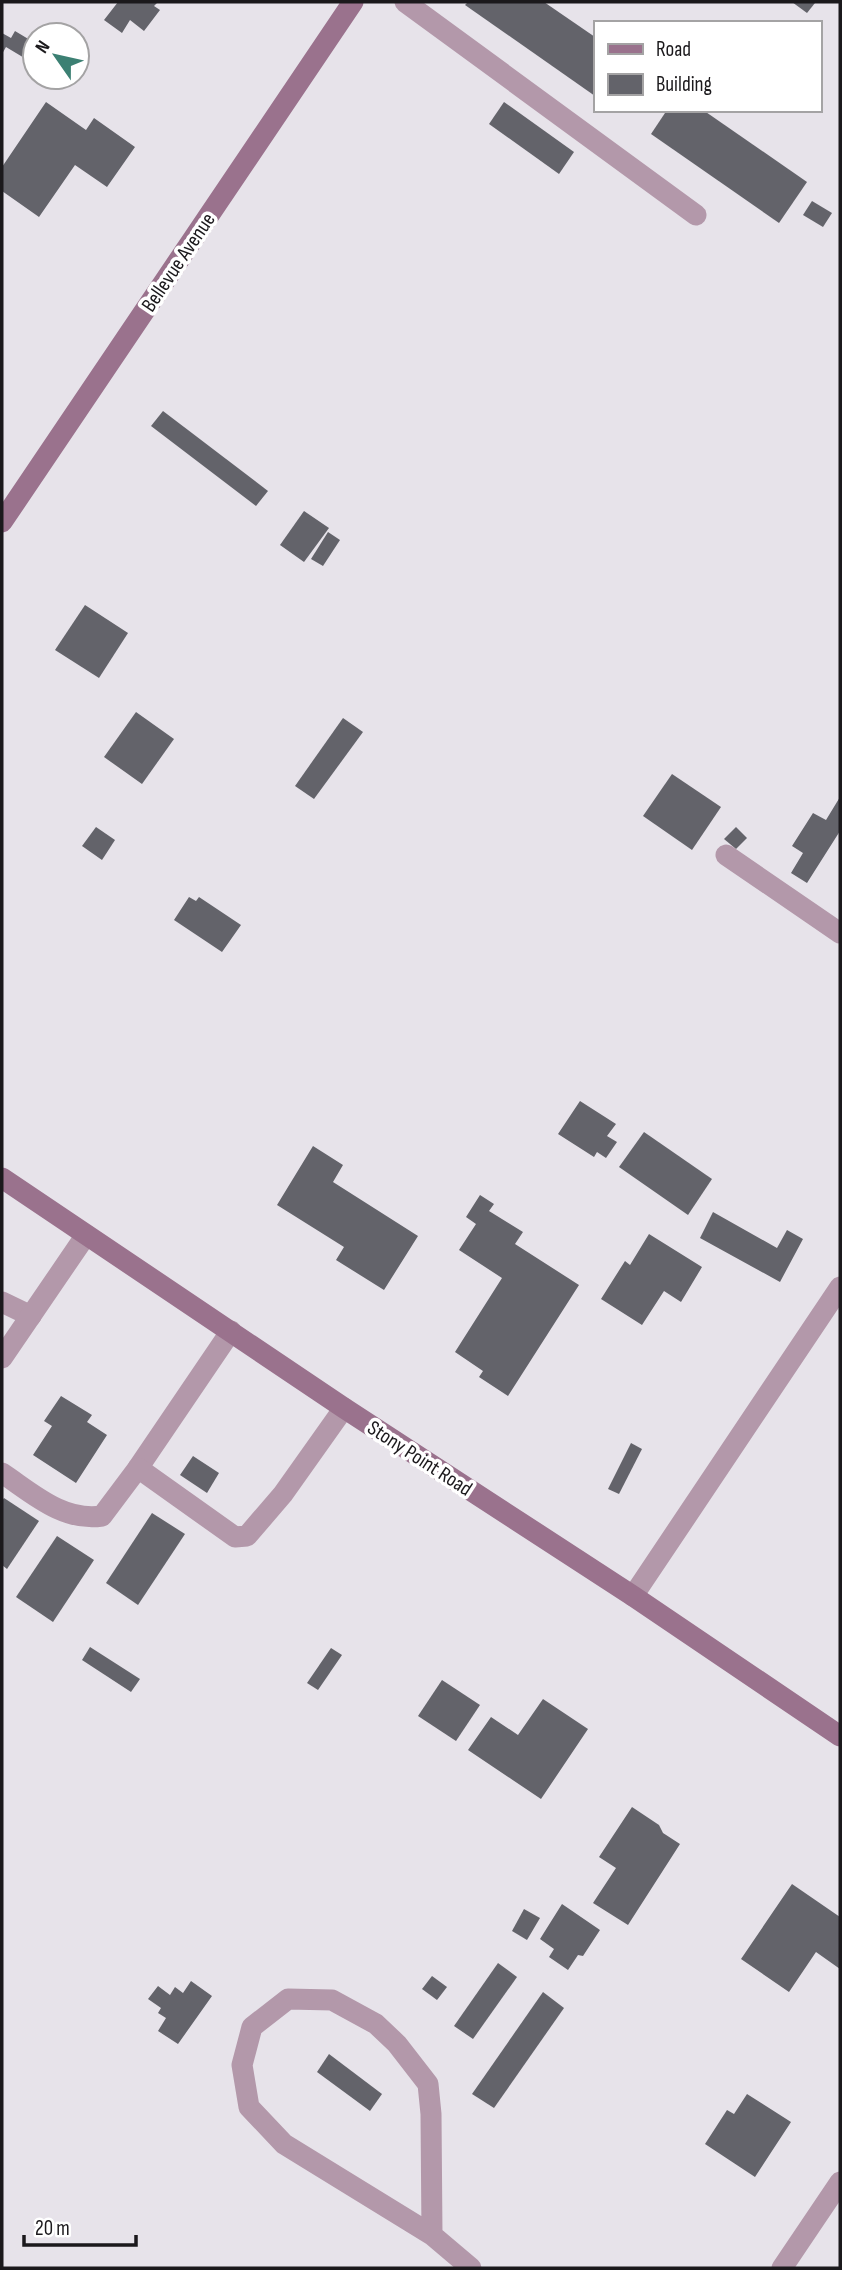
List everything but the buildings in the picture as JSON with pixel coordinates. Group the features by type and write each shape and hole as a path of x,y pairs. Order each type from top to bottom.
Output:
{"main road":[{"name":"Bellevue Avenue","path":"2,522 354,2"},
{"name":"Stony Point Road","path":"2,1178 840,1736"}],"street":[{"path":"405,2 696,215"},
{"path":"726,855 840,933"},
{"path":"2,1358 86,1235"},
{"path":"633,1596 840,1287"},
{"path":"2,1302 31,1316"},
{"path":"2,1473 68,1514 89,1518 102,1516 231,1331"},
{"path":"138,1468 235,1537 241,1538 247,1536 283,1494 344,1408"},
{"path":"432,2235 431,2114 428,2084 397,2044 376,2024 332,2000 288,1999 252,2027 242,2065 249,2106 284,2144 432,2235 471,2268"},
{"path":"782,2268 840,2182"}]}
